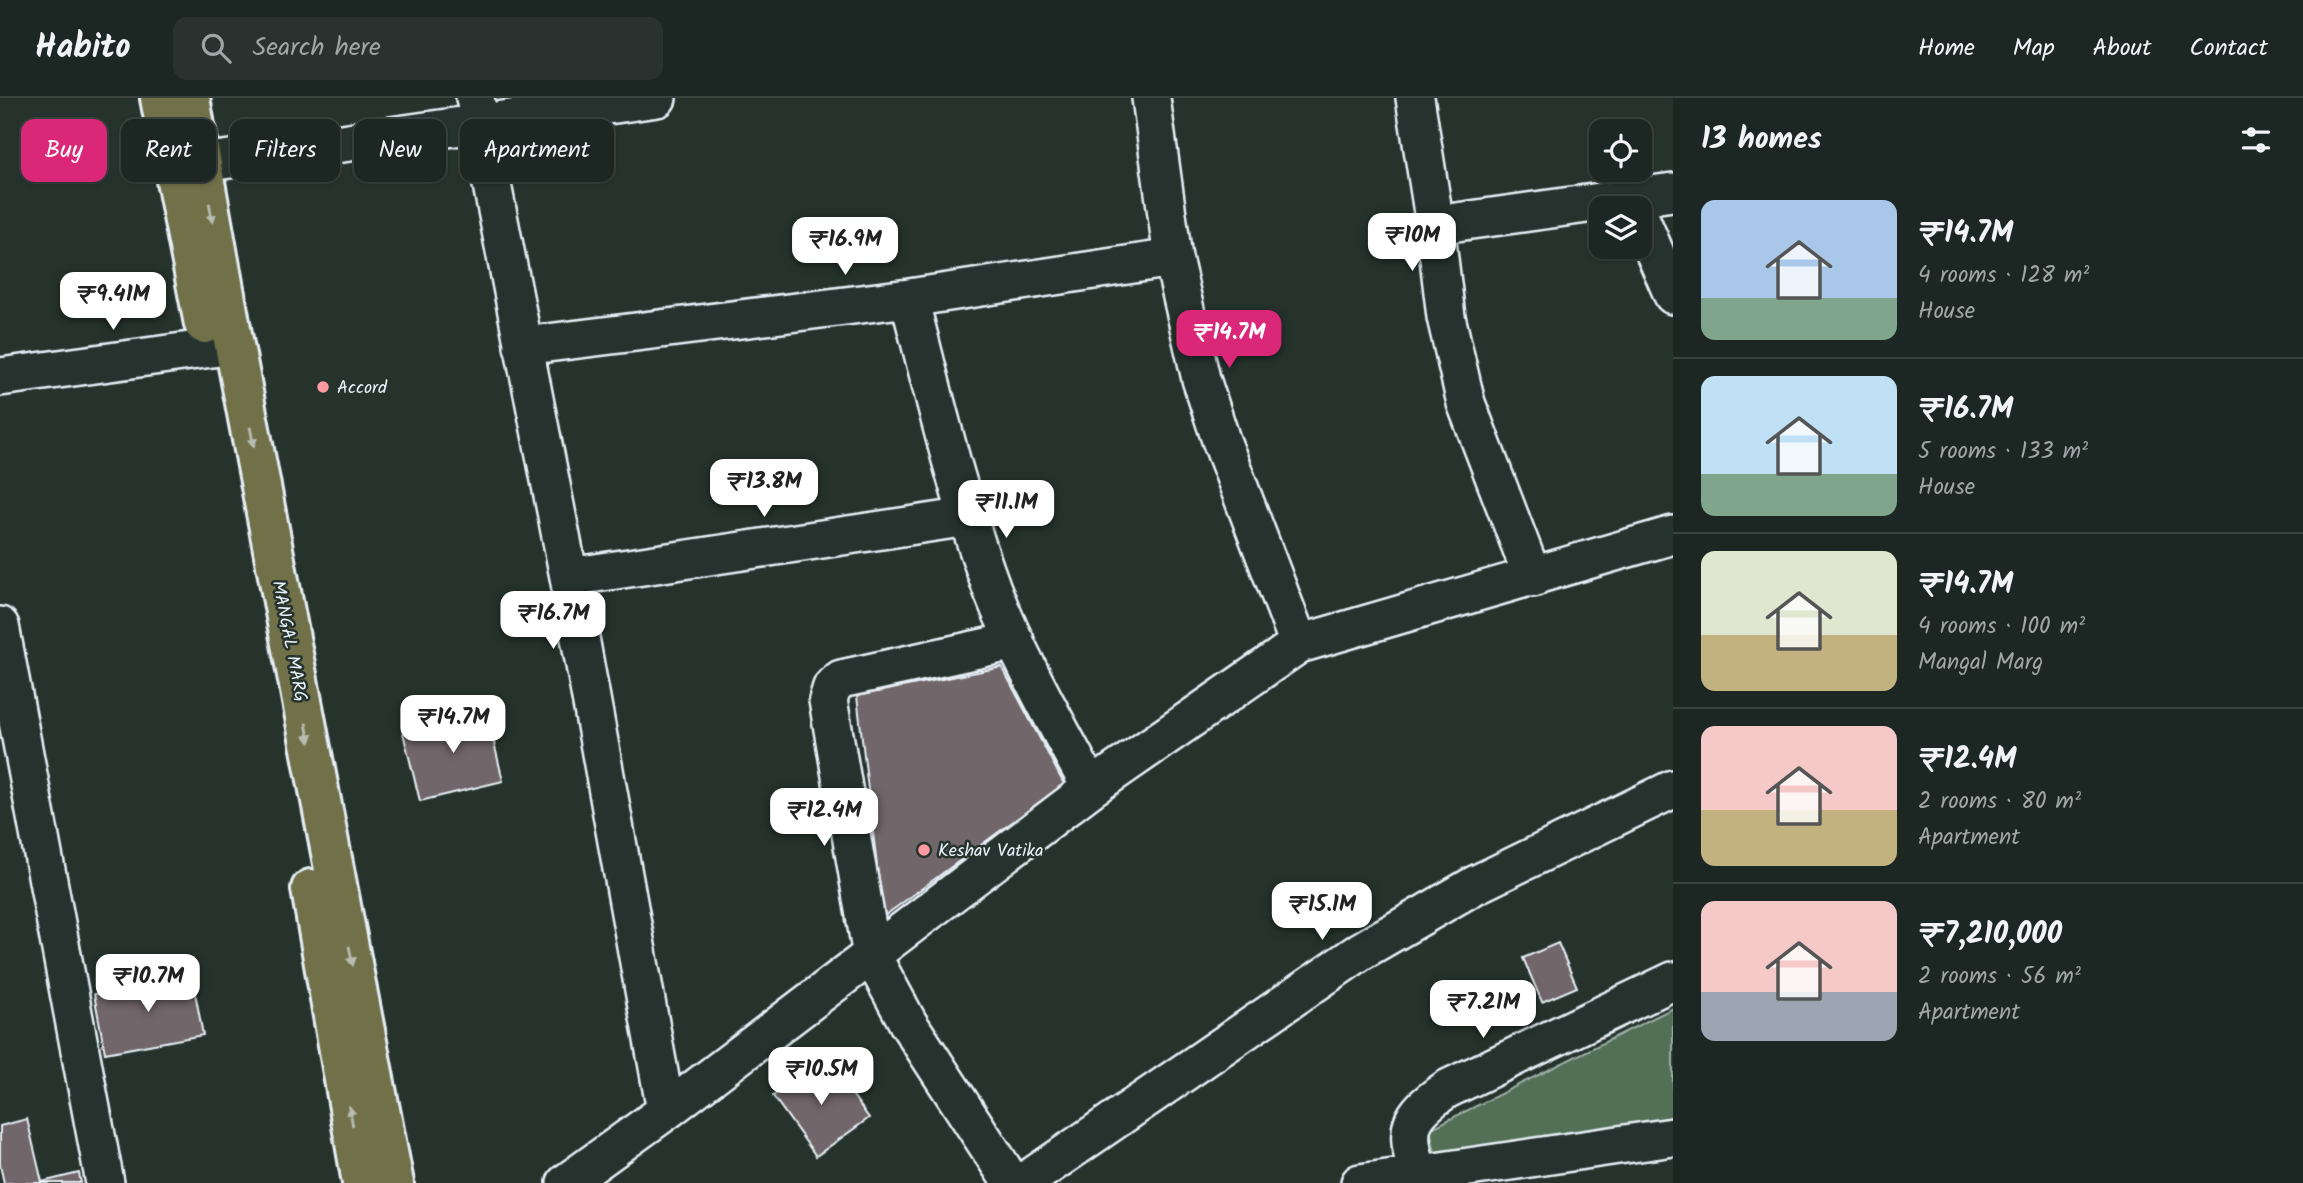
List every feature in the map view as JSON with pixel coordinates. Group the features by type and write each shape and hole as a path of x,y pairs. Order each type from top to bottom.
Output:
{"main road":[{"name":"MANGAL MARG","path":"160,98 221,346 394,1183"},
{"name":"MANGAL MARG","path":"190,98 194,119"},
{"name":"MANGAL MARG","path":"204,182 221,346 272,678 362,1183"}],"street":[{"path":"216,160 477,110 657,98"},
{"path":"1151,98 1173,258 1212,415 1299,644"},
{"path":"1415,98 1447,317 1466,403 1532,578"},
{"path":"477,110 569,577 666,1111"},
{"path":"1652,201 1673,192"},
{"path":"1435,225 1589,212"},
{"path":"1652,246 1673,295"},
{"path":"523,346 909,298 1173,258"},
{"path":"909,298 968,517 993,589 1044,701 1091,788"},
{"path":"0,377 221,346"},
{"path":"569,577 968,517"},
{"path":"566,1183 666,1111 1091,788 1299,644 1673,535"},
{"path":"0,626 13,760 106,1183"},
{"path":"1012,1183 908,1023 872,956 828,700 832,687 841,679 1015,641"},
{"path":"1023,1183 1361,951 1475,885 1673,789"},
{"path":"1418,1174 1410,1149 1411,1125 1423,1105 1447,1089 1673,981"},
{"path":"1360,1183 1673,1137"},
{"path":"356,1183 362,1183"}],"green space":[{"path":"1673,1008 1673,1123 1436,1158 1430,1129"}],"building":[{"name":"Keshav Vatika","path":"1002,667 1064,784 883,917 857,696"},
{"path":"486,709 503,781 420,801 402,729"},
{"path":"1558,943 1577,987 1542,1002 1523,958"},
{"path":"192,976 203,1035 105,1053 94,994"},
{"path":"826,1058 869,1118 816,1156 773,1096"},
{"path":"27,1119 42,1182 79,1173 81,1183 4,1183 0,1165 0,1126"}],"place":[{"name":"Accord","path":"323,387"},
{"name":"Keshav Vatika","path":"924,850"}]}
